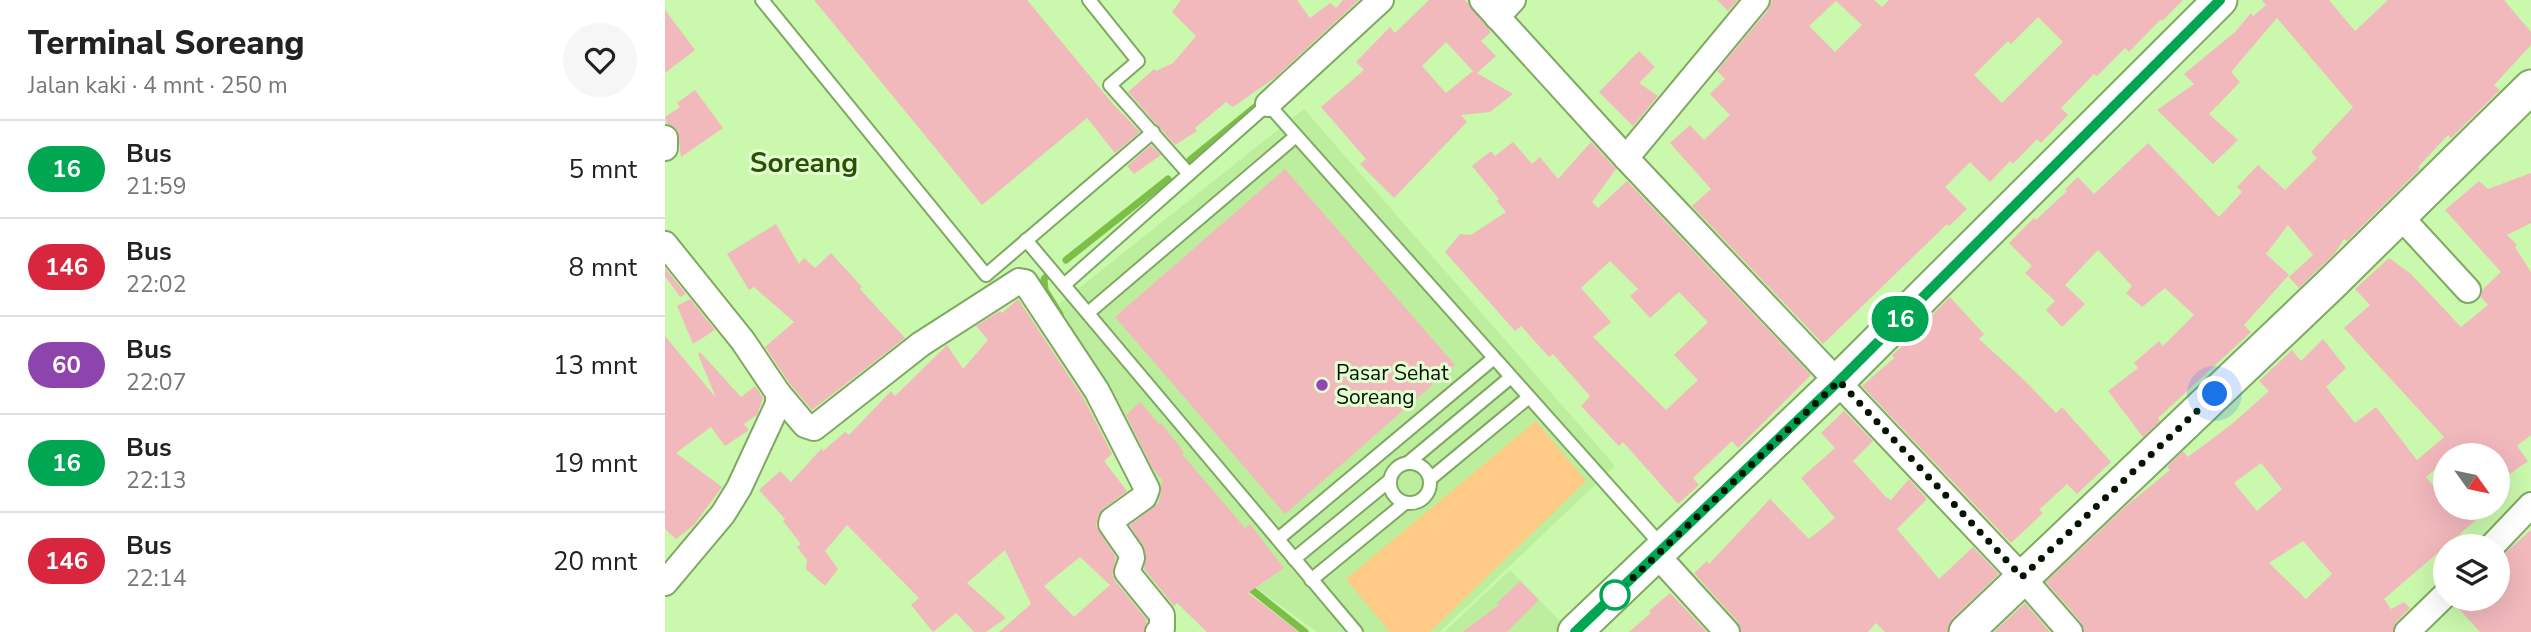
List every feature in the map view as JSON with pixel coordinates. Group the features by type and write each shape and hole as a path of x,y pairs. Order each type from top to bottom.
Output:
{"main road":[{"path":"1575,632 1839,381 2220,0"},
{"path":"1966,632 2531,88"}],"street":[{"path":"1268,104 1381,0"},
{"path":"1626,158 1757,0"},
{"path":"1497,6 1626,158 1839,381 2070,632"},
{"path":"665,138 665,148"},
{"path":"2400,216 2468,290"},
{"path":"665,244 743,341 778,393 805,425 814,428 921,344 1019,281 1025,282 1097,391 1147,489 1145,497 1112,520 1111,524 1131,553 1127,572 1162,615 1162,628 1158,632"},
{"path":"665,583 723,514 739,488 778,404 778,393"},
{"path":"2503,534 2531,505"},
{"path":"1659,551 1727,632"},
{"path":"2407,632 2433,607"}],"lane":[{"path":"762,0 986,275 1153,132"},
{"path":"1089,0 1137,61 1110,85 1189,174"},
{"path":"1064,285 1268,104 1529,397 1659,551"},
{"path":"1088,313 1296,135"},
{"path":"1026,240 1356,632"},
{"path":"1278,539 1494,358"},
{"path":"1409,462 1511,377"},
{"path":"1430,479 1529,397"},
{"path":"1409,462 1419,464 1427,470 1430,479 1424,498 1415,503 1396,499 1389,481 1392,471 1400,464 1409,462"},
{"path":"1294,559 1389,481"},
{"path":"1311,580 1405,503"}],"shaded area":[{"name":"Pasar Sehat Soreang","path":"1304,109 1615,466 1440,632 1317,632 1172,527 1059,304"},
{"path":"1536,421 1586,481 1430,632 1390,632 1346,579"},
{"path":"1510,570 1563,624 1554,632 1444,632"}],"building":[{"path":"814,0 1027,0 1113,104 1140,132 1115,153 1087,118 982,205"},
{"path":"1181,0 1297,0 1310,18 1330,3 1336,8 1343,0 1359,0 1276,77 1233,107 1226,102 1195,128 1197,131 1175,145 1128,92 1154,69 1156,71 1173,63 1196,36 1172,12"},
{"path":"1429,0 1465,0 1491,32 1481,41 1496,56 1477,73 1513,94 1490,112 1461,115 1467,122 1394,198 1360,164 1366,159 1321,107 1364,70 1356,62 1390,27 1395,33","holes":["1446,42 1473,71 1446,93 1422,66"]},
{"path":"1717,0 1738,0 1728,11"},
{"path":"1772,0 1874,0 1882,7 1889,0 2183,0 2129,52 2125,48 2097,76 2094,74 2061,108 2068,115 2041,143 2037,139 2013,164 2010,161 1990,182 1970,162 1945,187 1967,209 1949,226 1947,224 1823,344 1692,206 1711,189 1670,143 1690,125 1704,140 1730,115 1710,94 1725,79 1717,71 1768,10","holes":["1836,1 1862,25 1835,52 1809,26","2038,17 2063,42 2002,103 1974,75 2008,41 2011,44"]},
{"path":"2262,0 2329,0 2355,31 2388,0 2504,0 2531,32 2531,45 2494,85 2500,90 2451,138 2448,135 2418,167 2420,169 2347,241 2344,239 2335,253 2299,288 2289,277 2313,255 2288,225 2266,254 2289,275 2244,325 2251,332 2158,418 2160,421 2143,437 2108,391 2138,368 2134,363 2159,341 2163,346 2194,315 2165,288 2142,307 2126,293 2132,286 2098,250 2065,285 2085,304 2062,327 2046,310 2055,301 2025,273 2032,266 2009,243 2067,191 2065,189 2078,177 2094,194 2148,143 2219,217 2242,192 2237,187 2258,165 2285,190 2317,158 2311,152 2353,107 2277,18 2231,72 2240,82 2209,114 2238,140 2213,164 2157,110 2194,84 2184,74 2235,32 2251,13 2253,16 2266,5"},
{"path":"665,10 695,50 665,73"},
{"path":"1639,51 1655,67 1639,83 1658,96 1633,126 1599,92"},
{"path":"695,90 723,128 681,157 678,131 667,124 665,117 680,107 677,103"},
{"path":"1513,142 1532,164 1540,157 1558,179 1591,142 1616,169 1592,202 1598,208 1627,181 1811,375 1738,448 1732,441 1693,478 1699,485 1678,504 1623,442 1619,446 1581,406 1590,396 1553,354 1549,357 1521,326 1515,331 1445,252 1460,234 1471,235 1506,212 1472,166 1491,151 1495,156","holes":["1610,261 1638,289 1630,296 1650,318 1679,292 1708,322 1674,355 1698,380 1666,410 1593,337 1611,322 1581,288"]},
{"path":"1151,145 1161,155 1134,174 1127,166"},
{"path":"1285,169 1455,365 1285,514 1115,317"},
{"path":"2531,173 2531,223 2507,235 2517,245 2515,247 2531,272 2531,435 2517,446 2528,461 2510,474 2510,443 2437,443 2444,437 2344,328 2370,305 2355,289 2389,258 2411,274 2461,327 2488,305 2481,297 2482,290 2501,272 2445,210 2479,181 2488,189"},
{"path":"776,224 799,264 804,258 815,268 831,253 905,338 812,410 765,347 794,322 754,287 749,290 727,254"},
{"path":"665,268 686,294 680,297 665,276"},
{"path":"1950,297 1984,334 1979,339 2056,413 2062,407 2111,462 2077,494 2067,484 2039,510 2043,513 2011,543 1862,386 1894,358 1892,355 1927,324 1925,322"},
{"path":"690,299 715,330 693,344 677,306"},
{"path":"1018,299 1084,399 1112,454 1104,461 1127,491 1103,509 1096,526 1116,558 1112,574 1115,581 1147,620 1144,632 999,632 1031,604 1005,550 967,583 1006,618 986,632 974,632 956,613 933,632 911,605 919,598 847,525 825,551 838,569 825,586 806,569 807,560 797,547 801,544 783,521 785,519 759,490 780,471 791,482 822,448 823,451 845,432 849,435 891,391 895,396 947,345 963,369 988,340 976,326 1000,311 1002,313","holes":["1080,557 1110,585 1074,617 1044,586"]},
{"path":"665,336 716,398 698,354 700,352 741,397 755,386 763,398 757,415 744,424 749,430 725,446 711,427 676,453 722,487 694,525 676,539 665,529"},
{"path":"2323,339 2346,368 2326,387 2355,423 2376,407 2417,460 2433,446 2433,471 2426,477 2433,485 2433,520 2476,520 2460,534 2433,534 2433,557 2384,599 2391,609 2404,602 2410,608 2396,622 2393,632 2084,632 2081,622 2046,582 2126,506 2170,470 2167,467 2183,451 2188,457 2232,424 2269,391 2259,381 2292,350 2301,361","holes":["2261,463 2282,489 2257,511 2234,483","2303,541 2332,574 2306,599 2269,563"]},
{"path":"1140,402 1159,424 1161,423 1184,452 1182,454 1245,528 1250,524 1284,568 1248,593 1299,632 1207,632 1177,603 1174,606 1144,569 1145,550 1130,525 1158,503 1163,481 1152,467 1126,415"},
{"path":"1844,411 1873,441 1853,461 1886,497 1891,500 1909,479 1927,499 1897,529 1939,579 1973,547 1999,574 1953,618 1947,632 1885,632 1876,623 1868,632 1741,632 1738,622 1694,573 1707,561 1709,564 1770,499 1809,539 1835,518 1801,478 1835,448 1821,433"},
{"path":"2531,530 2531,632 2480,632 2461,611 2510,611 2510,549"},
{"path":"1520,581 1539,600 1507,632 1462,632 1499,605 1497,603"},
{"path":"1670,593 1707,632 1629,632 1651,613 1649,611"},
{"path":"2025,603 2050,632 1994,632"}],"waterway":[{"path":"1190,160 1260,103"},
{"path":"1066,260 1168,179"},
{"path":"1048,275 1044,279 1045,290 1060,314"},
{"path":"1246,585 1305,632"}],"bus line":[{"name":"16","path":"1575,632 1839,381 2220,0"}],"place":[{"name":"Pasar Sehat Soreang","path":"1322,385"}],"district":[{"name":"Soreang","path":"804,163"}],"route":[{"path":"1615,595 1839,381 2022,577 2215,394"}]}
